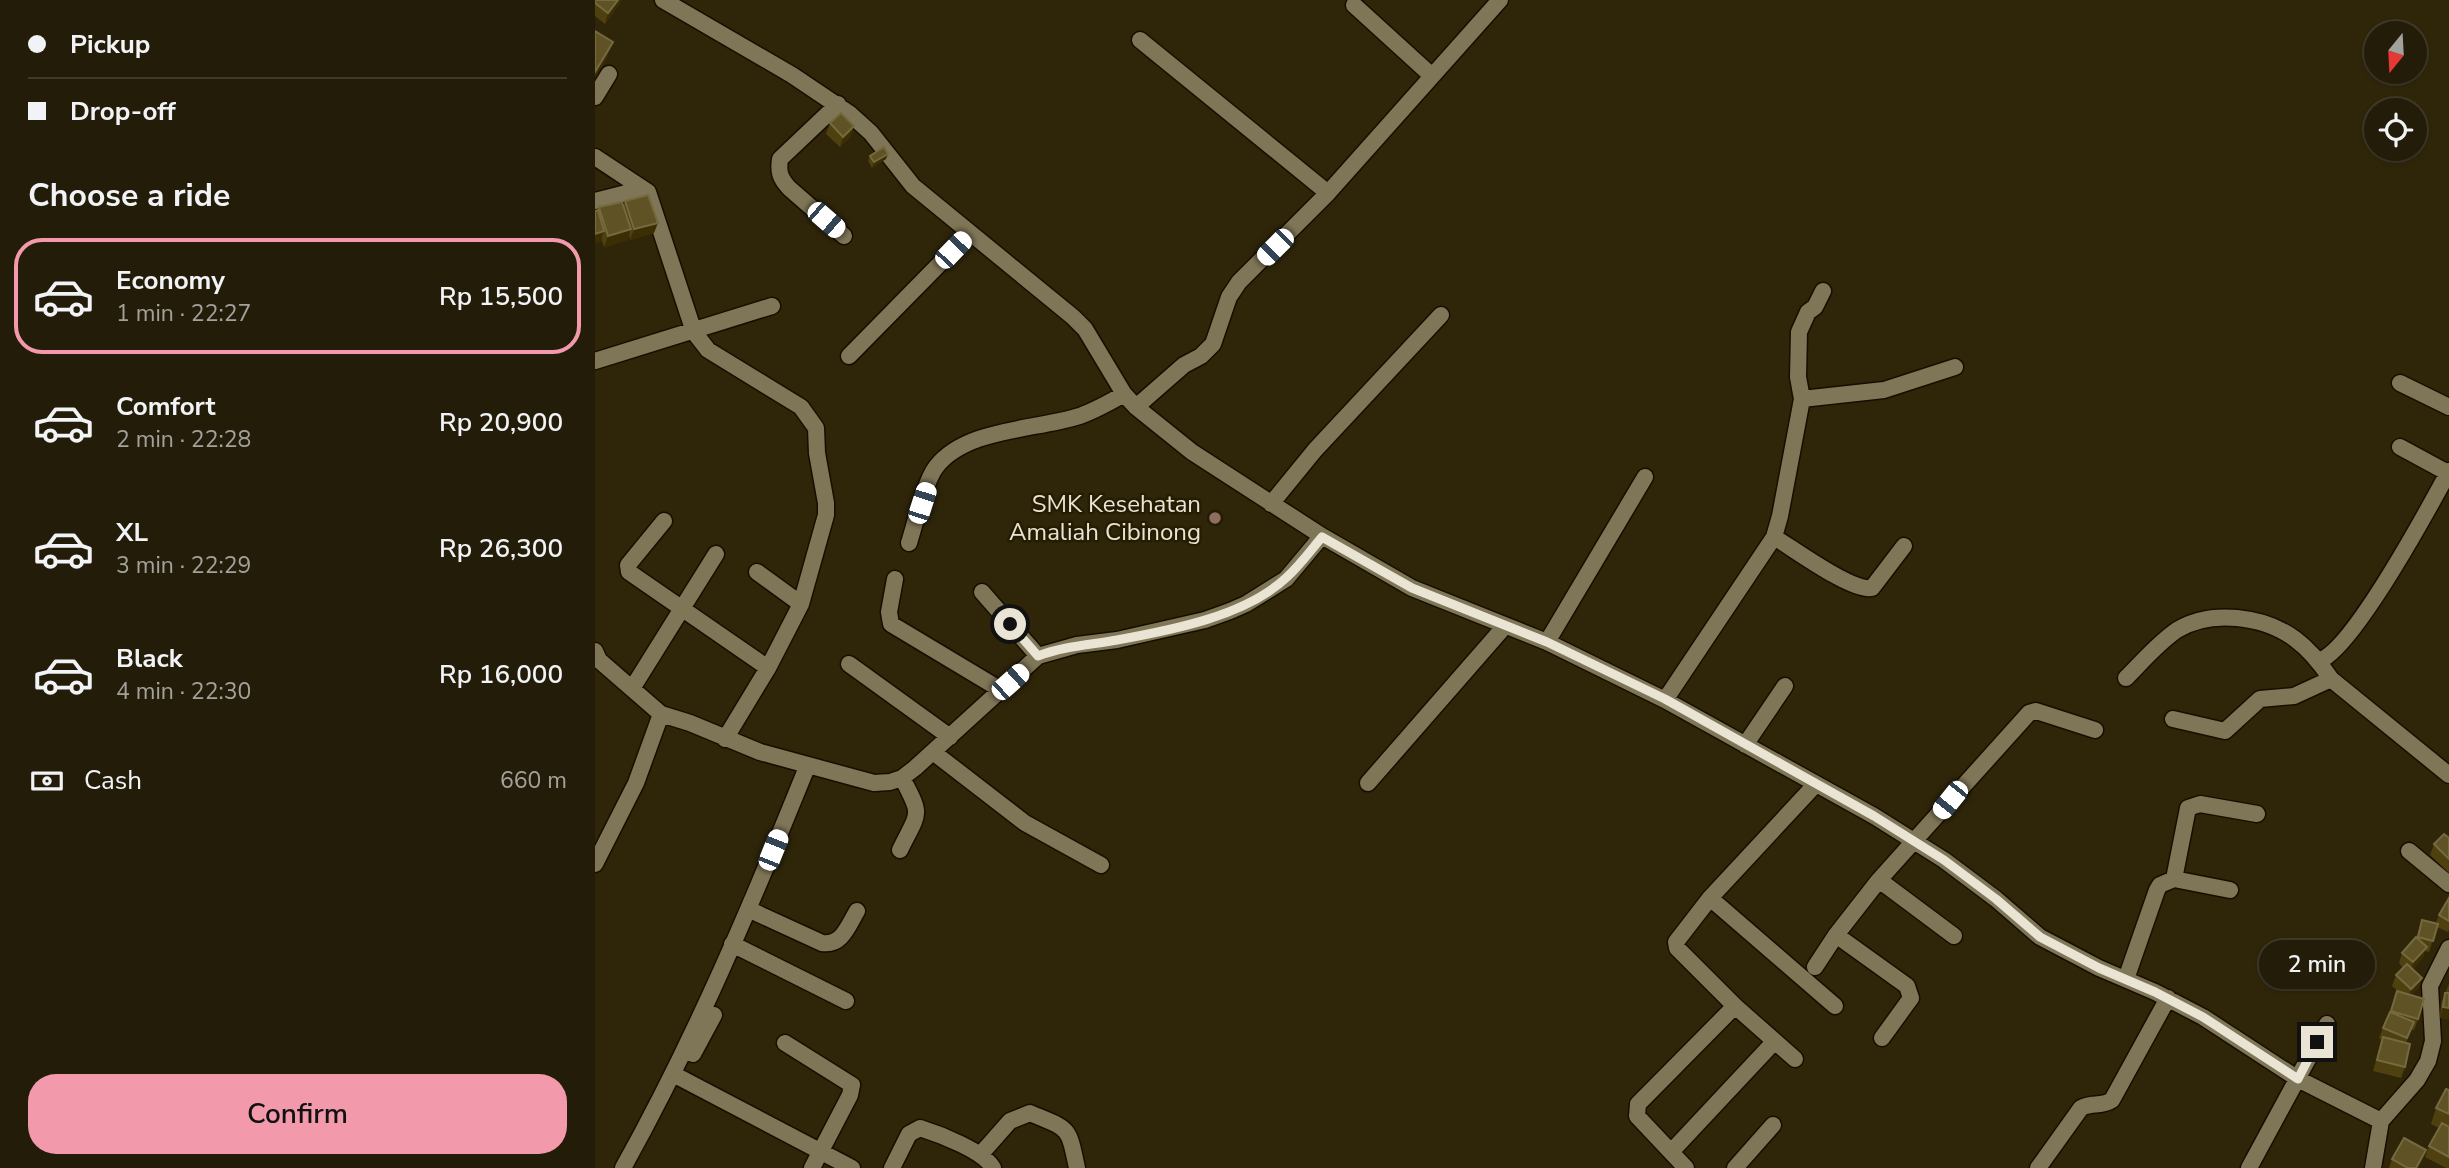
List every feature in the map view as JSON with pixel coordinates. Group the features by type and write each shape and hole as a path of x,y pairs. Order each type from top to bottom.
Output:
{"street":[{"path":"663,0 838,104 871,133 913,186 1085,329 1124,394 1136,407 1192,452 1271,504 1322,537 1412,588 1547,642 1665,699 1874,816 1969,878 2040,937 2230,1032 2298,1079 2381,1121"},
{"path":"1136,407 1184,365 1201,356 1213,344 1230,297 1239,282 1328,193 1500,0"},
{"path":"1354,5 1432,76"},
{"path":"1140,40 1328,193"},
{"path":"595,97 608,74"},
{"path":"838,104 780,159 778,171 789,188 844,236"},
{"path":"595,157 648,192 694,332 708,350 801,407 816,428 826,515 801,604 768,668 725,739"},
{"path":"595,201 642,189"},
{"path":"849,356 970,233"},
{"path":"1665,699 1774,537 1802,399 1798,377 1799,332 1822,291"},
{"path":"595,361 772,306"},
{"path":"1271,504 1315,450 1441,315"},
{"path":"1802,399 1884,390 1955,367"},
{"path":"2400,383 2449,407"},
{"path":"909,543 934,469 954,450 992,436 1076,417 1124,394"},
{"path":"2319,661 2325,659 2346,640 2449,472 2400,447"},
{"path":"1547,642 1645,477"},
{"path":"664,521 627,569 768,668"},
{"path":"596,658 633,687 661,714 807,767 874,783 890,782 902,778 933,752 1038,656 1077,645 1117,640 1192,623 1230,611 1286,579 1322,537"},
{"path":"1774,537 1850,584 1864,589 1872,588 1904,545"},
{"path":"633,687 716,555"},
{"path":"757,572 801,604"},
{"path":"895,579 889,612 891,624 1001,690"},
{"path":"982,592 1038,656"},
{"path":"2126,678 2179,629 2204,620 2227,617 2249,619 2294,638 2319,661 2331,679 2449,775"},
{"path":"1368,783 1505,626"},
{"path":"849,664 950,737"},
{"path":"2173,719 2225,731 2260,699 2294,696 2331,679"},
{"path":"1745,746 1785,686"},
{"path":"1815,967 1879,880 2031,711 2095,730"},
{"path":"595,864 636,783 661,714"},
{"path":"933,752 1025,822 1101,866"},
{"path":"677,1076 807,767"},
{"path":"900,850 916,817 917,807 902,778"},
{"path":"1795,1059 1735,1006 1676,947 1677,940 1710,898 1815,785"},
{"path":"2174,879 2188,808 2200,804 2257,814"},
{"path":"2409,851 2449,884"},
{"path":"2126,979 2160,885 2174,879 2230,890"},
{"path":"1879,880 1954,936"},
{"path":"1710,898 1835,1006"},
{"path":"748,909 831,945 838,942 857,911"},
{"path":"1836,935 1907,986 1911,992 1911,998 1882,1038"},
{"path":"732,944 846,1001"},
{"path":"2374,1168 2381,1121 2417,1080 2428,1061 2433,1041 2430,986 2449,948"},
{"path":"2038,1168 2081,1108 2112,1100 2168,999"},
{"path":"1686,1168 1637,1116 1637,1107 1735,1006"},
{"path":"623,1168 714,1015"},
{"path":"2249,1168 2327,1024"},
{"path":"1671,1152 1774,1042"},
{"path":"785,1043 852,1085 850,1095 812,1168"},
{"path":"677,1076 852,1168"},
{"path":"979,1155 1010,1121 1030,1113 1063,1127 1069,1134 1077,1168"},
{"path":"1735,1168 1773,1125"},
{"path":"892,1168 908,1134 921,1128 979,1155 990,1162 993,1168"}],"building":[{"path":"595,0 618,0 608,13 595,3"},
{"path":"595,31 613,42 595,72"},
{"path":"841,113 854,126 843,137 830,123"},
{"path":"884,147 888,154 874,162 870,156"},
{"path":"648,195 658,223 634,229 625,201"},
{"path":"622,202 631,229 608,236 599,207"},
{"path":"598,210 604,231 595,234 595,211"},
{"path":"2444,834 2449,838 2449,859 2434,844"},
{"path":"2449,898 2449,921 2439,915"},
{"path":"2422,920 2438,924 2433,941 2418,937"},
{"path":"2416,937 2427,947 2413,962 2402,953"},
{"path":"2407,964 2422,978 2411,989 2396,975"},
{"path":"2397,991 2424,999 2418,1019 2391,1011"},
{"path":"2445,993 2449,993 2449,1008 2443,1007"},
{"path":"2390,1012 2414,1022 2407,1038 2383,1028"},
{"path":"2383,1037 2410,1044 2405,1067 2377,1060"},
{"path":"2446,1089 2449,1090 2449,1114 2436,1108"},
{"path":"2442,1123 2449,1127 2449,1157 2429,1146"},
{"path":"2404,1138 2426,1150 2416,1168 2408,1168 2392,1159"}],"place":[{"name":"SMK Kesehatan Amaliah Cibinong","path":"1215,518"}],"route":[{"path":"1010,624 1038,656 1077,645 1117,640 1205,620 1246,604 1286,579 1322,537 1412,588 1547,642 1665,699 1874,816 1944,860 1996,899 2040,937 2203,1017 2230,1032 2298,1079 2317,1042"}]}
